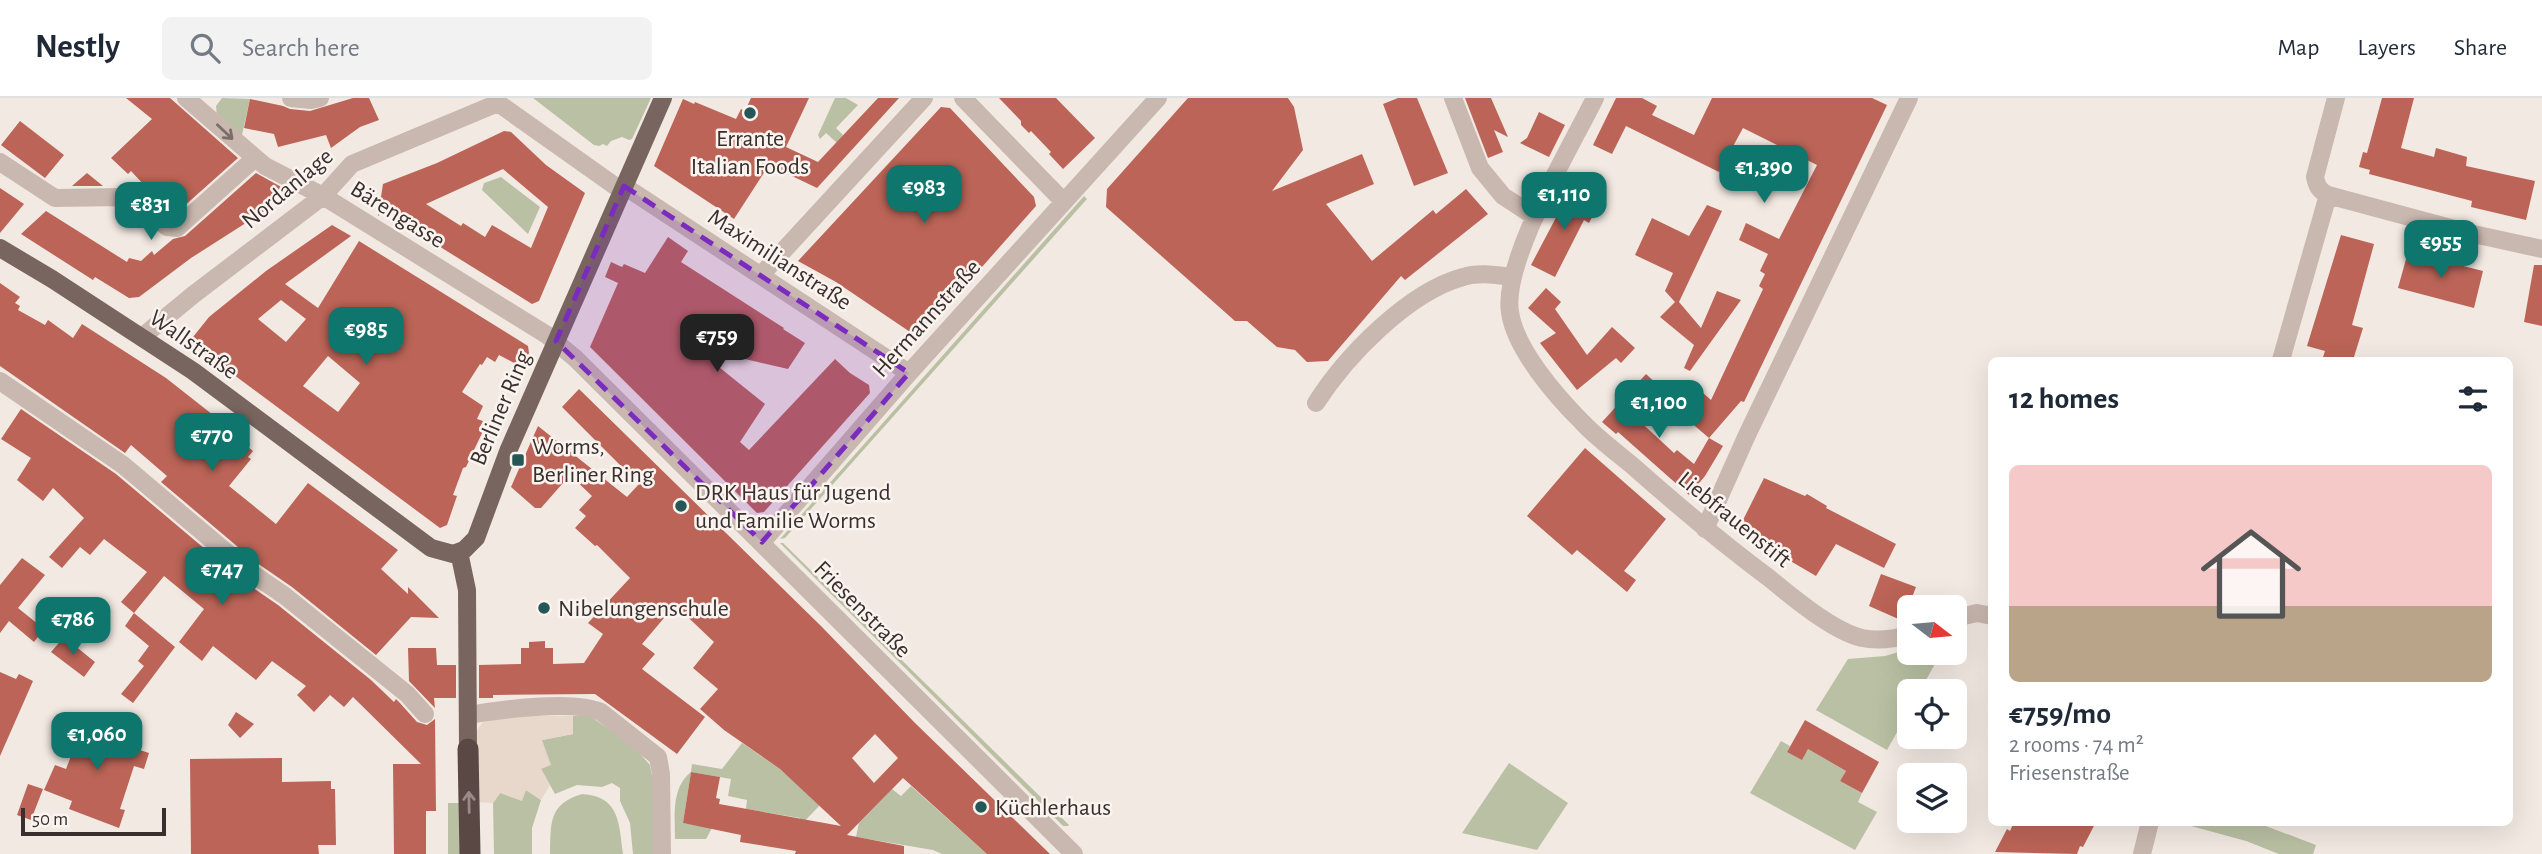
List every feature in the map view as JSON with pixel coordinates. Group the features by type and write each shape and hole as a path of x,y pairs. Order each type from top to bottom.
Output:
{"highway":[{"path":"468,749 470,854"}],"main road":[{"name":"Berliner Ring","path":"459,552 473,544 476,538 499,471 663,98"},
{"name":"Wallstraße","path":"0,248 193,370 431,548 453,554 459,552"},
{"path":"459,552 467,590 468,749"}],"street":[{"path":"291,98 320,98"},
{"path":"761,275 924,98"},
{"path":"963,98 1063,201"},
{"name":"Hermannstraße","path":"762,542 909,373 1158,98"},
{"path":"1453,98 1480,168 1503,196 1535,218"},
{"name":"Liebfrauenstift","path":"1595,98 1535,218 1512,277 1510,313 1522,345 1539,371 1582,422 1705,529 1804,605 1844,631 1862,638 1883,640 1897,637"},
{"path":"1705,529 1747,435 1909,98"},
{"path":"2336,98 2315,177 2321,191 2469,233 2542,249"},
{"name":"Bärengasse","path":"195,100 254,159 323,196 556,341"},
{"name":"Nordanlage","path":"142,337 323,196 352,164 497,100 623,188"},
{"path":"0,162 55,198 123,197 136,203 160,223 177,228 254,159"},
{"name":"Maximilianstraße","path":"623,188 909,373"},
{"path":"2282,357 2328,195"},
{"path":"1316,403 1335,373 1361,346 1419,299 1464,276 1487,274 1512,277"},
{"name":"Friesenstraße","path":"556,341 762,542 1074,854"},
{"path":"0,381 123,465 203,534 407,694 425,714"},
{"path":"1967,615 1977,613 1988,615"},
{"path":"468,715 507,709 550,708 592,708 601,712 658,757 662,775 662,854"},
{"path":"2142,854 2149,826"}],"highlighted area":[{"path":"624,186 909,373 762,542 556,341"}],"green space":[{"path":"222,98 250,99 241,139 217,116 216,106"},
{"path":"533,98 651,98 632,139 622,137 611,141 607,146 599,146 594,145"},
{"path":"835,98 846,98 858,105 836,128 843,135 837,143 826,133 820,139 818,135"},
{"path":"501,177 540,207 528,234 482,190 484,183"},
{"path":"1084,196 1087,199 785,538 780,539"},
{"path":"780,543 783,543 1069,825 1063,826"},
{"path":"1897,652 1897,665 1934,665 1927,679 1897,679 1897,732 1887,750 1816,710 1848,659"},
{"path":"573,716 593,718 634,747 650,765 653,781 654,854 633,854 630,823 620,801 620,788 612,783 602,787 577,785 555,794 541,769 542,740 573,734"},
{"path":"1781,741 1790,746 1787,752 1802,759 1808,749 1846,771 1840,781 1862,793 1858,802 1877,812 1855,850 1750,793"},
{"path":"742,743 780,769 820,805 800,826 800,818 746,809 747,800 728,796 731,779 691,772 692,764 722,769"},
{"path":"1509,763 1568,803 1537,850 1462,833"},
{"path":"691,772 683,823 712,828 706,839 675,839 677,794"},
{"path":"911,786 987,854 942,854 933,850 856,837 859,823 892,789 901,796"},
{"path":"526,790 541,800 532,828 532,854 494,854 493,803 500,793"},
{"path":"582,794 595,796 611,806 618,822 623,854 550,854 552,824 557,809 571,798"},
{"path":"448,803 463,803 463,854 448,854"},
{"path":"2191,826 2266,826 2316,845 2313,854 2279,854 2246,841"}],"shaded area":[{"path":"512,716 573,716 573,734 542,740 551,765 541,769 550,785 541,800 526,790 522,801 500,793 493,803 475,802 476,732 482,723"}],"building":[{"path":"126,98 170,98 238,158 173,216 131,171 128,174 111,158 152,119"},
{"path":"353,98 369,98 379,120 360,127 331,148 326,135 278,147 274,134 244,128 250,99 310,111"},
{"path":"751,98 809,98 786,147 818,162 878,98 899,98 817,188 769,165 734,219 654,166 683,99 736,119 741,109 745,111"},
{"path":"999,98 1056,98 1095,138 1063,169 1049,154 1051,152 1031,131 1029,133 1021,125 1021,121"},
{"path":"1188,98 1288,98 1294,107 1303,150 1272,191 1362,154 1374,184 1326,204 1372,261 1433,210 1436,214 1466,189 1488,214 1405,280 1401,276 1328,361 1307,362 1295,350 1277,347 1247,321 1235,321 1106,207 1107,189"},
{"path":"1398,98 1417,98 1448,173 1414,186 1383,104"},
{"path":"1465,98 1491,98 1508,137 1494,130 1503,152 1488,158"},
{"path":"1616,98 1642,98 1657,106 1652,115 1694,135 1712,98 1872,98 1887,105 1744,402 1741,401 1709,438 1675,409 1695,386 1711,400 1763,289 1759,286 1765,274 1760,271 1768,254 1739,240 1746,223 1779,239 1817,165 1743,128 1719,172 1626,126 1612,154 1593,145"},
{"path":"2382,98 2414,98 2401,148 2434,157 2436,148 2467,157 2466,166 2535,181 2526,220 2471,207 2472,201 2369,174 2370,170 2359,167 2363,152 2367,153"},
{"path":"941,107 950,108 1034,197 1036,206 919,338 836,282 798,261"},
{"path":"1539,112 1565,125 1549,157 1520,143 1527,138"},
{"path":"20,121 64,155 45,178 1,145"},
{"path":"504,131 511,132 546,165 585,193 539,301 532,304 384,212 378,216 383,184 437,163","holes":["503,169 548,207 531,248 492,225 485,237 463,223 461,226 426,204"]},
{"path":"87,173 103,186 72,186"},
{"path":"256,173 283,188 266,210 191,258 139,297 129,298 95,277 93,280 21,234 46,211 127,262 129,258 141,261 152,251 154,255 173,239 185,236"},
{"path":"0,188 24,204 0,233"},
{"path":"1571,189 1599,204 1589,223 1584,220 1555,277 1531,265"},
{"path":"1707,205 1722,211 1679,302 1701,328 1717,291 1741,300 1690,371 1684,368 1694,345 1660,317 1675,302 1665,291 1673,273 1635,255 1652,218 1689,236"},
{"path":"332,225 351,236 285,284 318,308 359,241 528,346 529,353 522,367 499,355 495,362 487,357 462,392 483,406 477,419 483,421 479,429 483,431 466,467 463,468 453,495 457,496 447,525 440,528 195,346 193,337 209,317 266,271","holes":["281,300 306,319 286,342 258,319","328,356 360,383 338,412 303,386"]},
{"path":"2341,235 2374,244 2352,325 2363,328 2354,357 2323,357 2325,351 2307,346"},
{"path":"668,237 688,251 681,262 805,343 788,369 694,347 765,404 740,442 749,450 835,359 869,385 870,393 764,512 757,513 590,347 618,283 605,277 611,262 645,273"},
{"path":"2408,252 2483,271 2474,308 2398,288"},
{"path":"2534,265 2542,265 2542,326 2524,322"},
{"path":"0,283 20,297 15,303 20,306 18,310 45,325 48,320 73,338 82,324 166,378 250,444 248,447 253,451 248,457 251,459 229,486 276,524 308,483 398,550 381,569 408,594 408,587 439,618 411,617 376,655 292,587 257,563 161,482 167,476 131,445 125,453 0,366"},
{"path":"1546,288 1561,302 1555,309 1587,355 1612,327 1635,348 1621,363 1616,358 1577,390 1540,343 1556,333 1528,308"},
{"path":"1646,374 1660,387 1633,415 1674,453 1677,450 1694,464 1709,438 1723,446 1705,476 1689,495 1618,432 1616,434 1602,422"},
{"path":"579,389 1050,854 987,854 903,778 847,835 904,846 904,854 795,854 796,851 740,842 741,835 683,823 691,772 720,777 716,798 720,799 719,804 841,826 780,769 724,730 700,709 718,689 693,668 714,642 675,605 642,644 655,654 642,669 705,717 677,754 595,694 493,695 493,698 479,698 479,665 521,664 521,648 529,648 529,642 545,641 545,648 553,648 553,664 584,663 603,634 588,623 630,578 597,545 575,528 586,516 579,510 592,496 570,475 541,508 535,508 511,487 538,426 627,497 639,484 562,407","holes":["875,734 898,758 874,783 852,758"]},
{"path":"21,409 116,474 243,581 278,605 371,680 394,702 396,699 417,722 427,725 435,719 436,811 426,811 426,854 394,854 393,764 421,764 353,697 344,707 330,695 314,712 297,695 306,686 272,661 256,680 213,646 202,661 179,642 204,609 164,576 134,613 121,602 147,572 104,539 90,555 80,547 62,568 49,557 84,518 53,488 43,501 17,480 31,458 1,439"},
{"path":"1585,448 1666,519 1624,571 1636,580 1627,592 1577,550 1572,555 1527,516"},
{"path":"1764,478 1805,496 1807,494 1827,506 1826,508 1896,544 1884,568 1836,544 1816,576 1787,559 1791,552 1752,532 1743,520"},
{"path":"22,558 45,575 18,608 44,629 34,642 9,621 0,633 0,585"},
{"path":"1881,574 1916,587 1913,595 1897,595 1897,618 1869,606"},
{"path":"134,613 175,647 133,703 121,694 144,666 138,661 149,646 125,626"},
{"path":"64,637 95,662 84,677 51,652"},
{"path":"408,648 436,648 437,665 456,665 456,698 434,698 435,708 409,681"},
{"path":"0,672 16,679 19,674 33,681 0,756"},
{"path":"88,712 119,724 112,741 149,753 144,769 134,766 120,809 125,810 119,828 69,809 72,801 44,790 55,765 66,769"},
{"path":"236,712 254,724 240,738 228,725"},
{"path":"1805,720 1879,762 1862,793 1840,781 1846,771 1808,749 1802,760 1787,752"},
{"path":"282,758 282,782 331,781 331,789 335,789 336,845 318,845 319,854 191,854 190,759"},
{"path":"28,784 43,789 31,820 17,815"},
{"path":"2012,826 2094,826 2077,854 1995,852 2007,829 2010,831"}],"place":[{"name":"Errante Italian Foods","path":"750,113"},
{"name":"Worms, Berliner Ring","path":"518,460"},
{"name":"DRK Haus für Jugend und Familie Worms","path":"681,506"},
{"name":"Nibelungenschule","path":"544,608"},
{"name":"Küchlerhaus","path":"981,807"}]}
